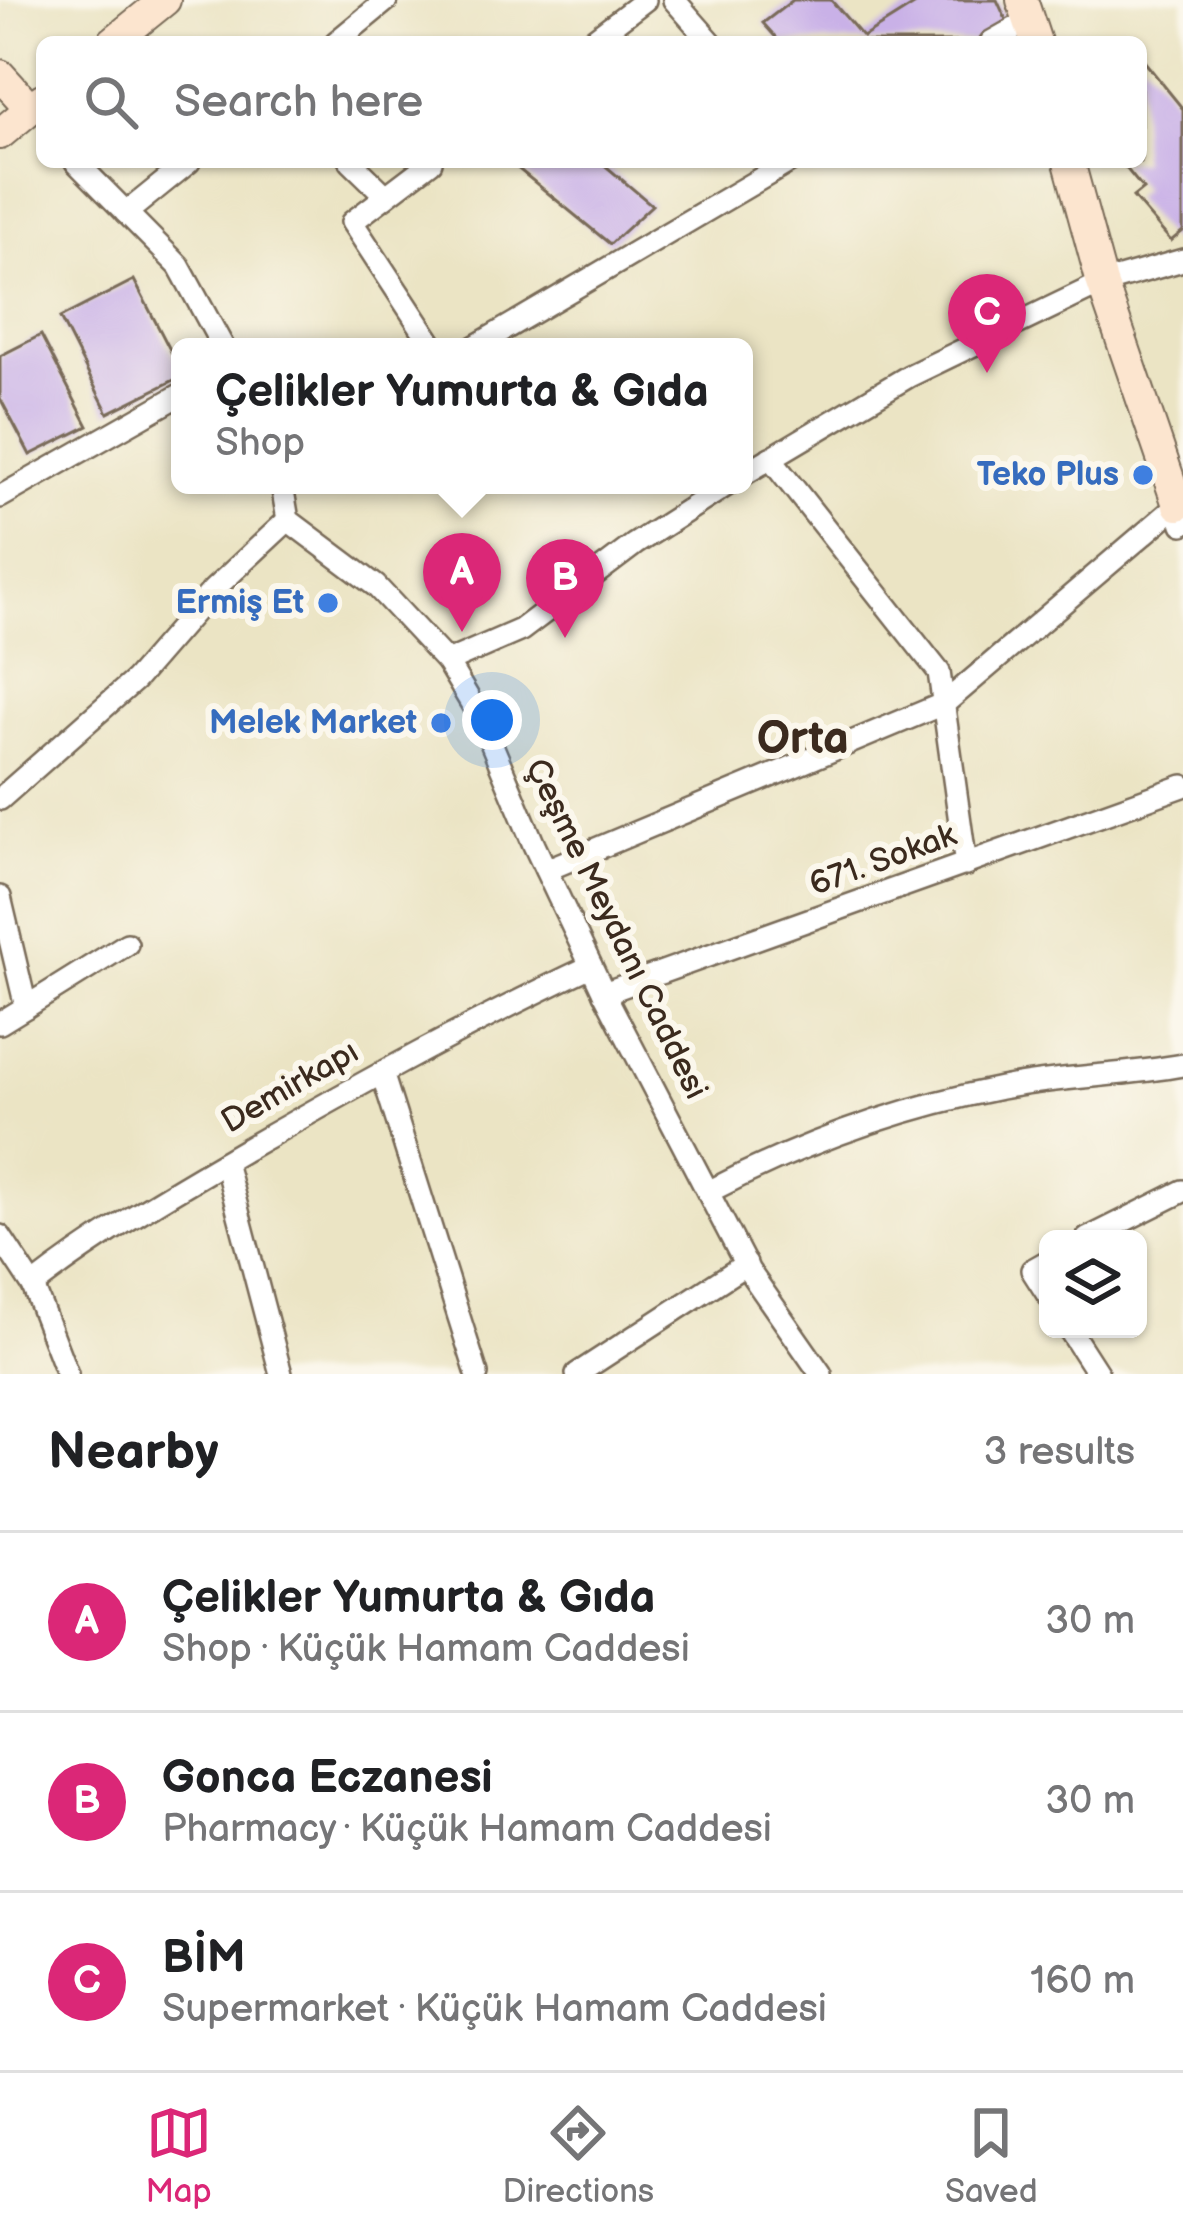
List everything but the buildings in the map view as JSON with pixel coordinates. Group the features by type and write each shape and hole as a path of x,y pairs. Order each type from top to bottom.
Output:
{"main road":[{"path":"120,36 165,0"},
{"path":"0,75 36,108"},
{"path":"0,134 36,111"},
{"path":"1071,168 1102,283 1181,510"}],"street":[{"path":"343,36 387,0"},
{"path":"598,36 646,0"},
{"path":"674,0 707,36"},
{"path":"1002,36 1029,21"},
{"path":"82,168 178,266 218,338"},
{"path":"126,213 182,168"},
{"path":"357,168 386,196"},
{"path":"423,168 352,222 428,338"},
{"path":"489,338 779,168"},
{"path":"753,468 910,376 1102,283 1183,260"},
{"path":"0,496 171,400"},
{"path":"770,458 939,672 966,865"},
{"path":"0,799 135,680 213,590 288,520 284,494"},
{"path":"447,662 521,631 635,544 713,494"},
{"path":"546,870 945,703 1181,510"},
{"name":"Çeşme Meydanı Caddesi","path":"288,520 376,586 447,662 482,721 604,993 708,1192 746,1264 821,1374"},
{"name":"671. Sokak","path":"604,993 1183,786"},
{"path":"0,897 26,1007"},
{"path":"0,1023 127,944"},
{"name":"Demirkapı","path":"33,1286 91,1240 225,1162 382,1072 591,966"},
{"path":"708,1192 788,1154 892,1114 1004,1087 1183,1064"},
{"path":"382,1072 478,1374"},
{"path":"225,1162 281,1374"},
{"path":"1106,1230 1183,1191"},
{"path":"0,1236 33,1286 67,1374"},
{"path":"577,1374 746,1264"},
{"path":"1075,1338 1097,1374"}],"place":[{"name":"BİM","path":"987,373"},
{"name":"Teko Plus","path":"1143,475"},
{"name":"Ermiş Et","path":"328,603"},
{"name":"Çelikler Yumurta & Gıda","path":"462,632"},
{"name":"Gonca Eczanesi","path":"565,638"},
{"name":"Melek Market","path":"441,723"}],"district":[{"name":"Orta","path":"803,739"}]}
